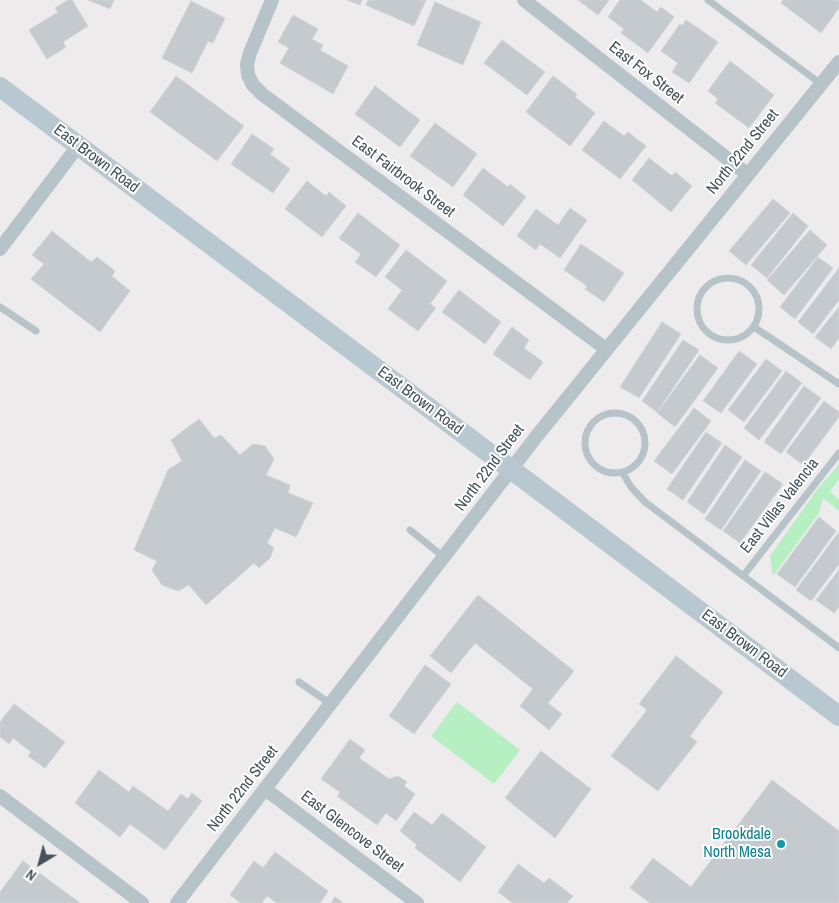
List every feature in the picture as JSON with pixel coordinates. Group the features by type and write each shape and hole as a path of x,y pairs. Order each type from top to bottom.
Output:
{"main road":[{"name":"East Brown Road","path":"0,87 839,716"}],"street":[{"name":"East Fairbrook Street","path":"272,0 247,64 248,75 253,85 262,94 606,349"},
{"name":"East Fox Street","path":"524,0 748,174"},
{"name":"North 22nd Street","path":"178,903 536,437 839,62"},
{"path":"0,249 78,146"},
{"name":"East Glencove Street","path":"265,789 417,903"},
{"path":"0,796 142,903"}],"lane":[{"path":"708,0 821,84"},
{"path":"725,277 735,278 744,282 752,288 757,297 759,307 758,318 754,327 737,339 726,340 707,332 700,323 697,314 700,294 706,286 715,280 725,277"},
{"path":"0,307 36,331"},
{"path":"754,327 839,384"},
{"path":"616,413 630,417 641,428 644,436 644,451 641,458 630,469 622,472 600,468 589,457 586,450 586,434 594,421 601,416 616,413"},
{"name":"East Villas Valencia","path":"743,576 839,453"},
{"name":"East Villas Valencia","path":"622,472 631,488 645,502 839,648"},
{"path":"410,530 444,557"},
{"path":"299,682 330,704"}],"green space":[{"path":"839,464 839,479 830,491 839,500 839,511 823,498 819,513 773,576 770,556 816,491"},
{"path":"457,702 520,750 494,784 431,736"}],"building":[{"path":"68,0 72,0 88,26 63,42 66,47 47,59 29,30 58,12 55,8"},
{"path":"88,0 114,0 110,9"},
{"path":"347,0 362,0 360,5"},
{"path":"368,0 426,0 414,26 366,5"},
{"path":"578,0 609,0 598,15"},
{"path":"620,0 641,0 657,12 661,7 674,17 648,53 621,33 624,29 608,17"},
{"path":"783,0 837,0 839,1 839,8 821,33 781,3"},
{"path":"191,1 225,18 213,43 208,41 192,73 162,58"},
{"path":"435,2 481,22 463,65 417,45"},
{"path":"293,15 318,29 312,39 323,45 320,50 348,66 333,94 280,63 289,48 278,42"},
{"path":"686,20 718,42 689,83 672,72 678,63 661,51 680,24 682,26"},
{"path":"502,40 545,72 527,95 484,63"},
{"path":"730,61 774,95 749,128 715,103 718,99 708,91"},
{"path":"176,76 244,126 217,161 150,112"},
{"path":"553,76 577,94 575,97 595,113 570,146 526,112"},
{"path":"375,86 420,120 400,147 355,114"},
{"path":"604,121 624,136 628,132 646,146 620,179 582,150"},
{"path":"435,123 477,154 453,187 410,156"},
{"path":"252,134 274,149 270,154 290,169 273,193 231,164"},
{"path":"649,158 672,176 675,172 692,186 671,212 632,180"},
{"path":"483,168 508,187 510,184 526,197 503,226 463,195"},
{"path":"307,181 326,196 329,192 346,206 322,237 285,209"},
{"path":"773,199 790,213 746,265 729,251"},
{"path":"570,208 587,220 560,258 540,244 536,250 517,236 536,209 558,225"},
{"path":"358,213 400,245 376,277 355,262 361,254 339,238"},
{"path":"793,213 808,226 767,278 751,265"},
{"path":"810,230 827,245 784,295 767,280"},
{"path":"52,231 91,262 97,257 115,271 112,276 130,291 100,332 31,279 44,264 32,255"},
{"path":"581,244 624,273 604,302 585,289 587,286 564,270"},
{"path":"406,250 447,281 430,304 436,308 418,331 388,309 402,290 385,277"},
{"path":"818,257 833,268 795,319 780,307"},
{"path":"839,268 839,300 813,334 798,322"},
{"path":"459,290 501,322 485,344 442,312"},
{"path":"839,307 839,338 831,349 815,337"},
{"path":"662,322 681,334 639,398 620,387"},
{"path":"512,327 529,340 524,348 543,362 530,380 493,354"},
{"path":"683,340 699,350 657,412 642,401"},
{"path":"739,351 757,364 721,413 703,401"},
{"path":"700,355 718,368 675,427 657,413"},
{"path":"766,359 782,371 744,422 728,410"},
{"path":"786,371 802,383 759,440 744,428"},
{"path":"804,386 821,398 781,454 764,442"},
{"path":"824,401 839,412 839,417 803,465 786,452"},
{"path":"694,408 711,421 672,474 654,461"},
{"path":"199,419 214,438 221,435 240,455 253,444 265,446 274,459 266,475 290,485 288,493 313,503 296,537 275,528 267,543 274,548 270,558 259,568 254,563 206,605 189,585 178,591 162,585 152,570 157,561 134,550 168,470 182,461 171,440"},
{"path":"706,432 722,443 683,500 667,489"},
{"path":"725,445 742,457 704,514 687,502"},
{"path":"745,460 761,471 721,530 705,519"},
{"path":"765,472 783,484 740,543 723,531"},
{"path":"819,517 836,531 795,587 777,574"},
{"path":"839,532 839,564 811,601 796,590"},
{"path":"839,570 839,607 834,613 816,600"},
{"path":"478,595 574,671 548,703 562,714 549,730 520,706 533,689 475,643 451,673 430,656"},
{"path":"676,656 723,692 690,736 697,742 658,791 611,756 647,710 639,704"},
{"path":"425,665 451,684 414,734 389,716"},
{"path":"14,704 65,742 45,768 28,756 31,752 13,738 9,744 0,737 0,722"},
{"path":"350,739 365,750 359,758 389,779 398,776 407,782 404,786 415,794 396,821 386,813 377,825 337,796 340,792 321,779"},
{"path":"541,751 591,789 555,838 505,798"},
{"path":"99,770 129,792 133,786 168,811 181,794 188,799 192,793 202,801 165,850 130,824 120,837 75,803"},
{"name":"Brookdale North Mesa","path":"772,780 839,831 839,903 650,903 630,888 653,858 691,887"},
{"path":"414,812 432,825 442,813 486,847 460,882 415,848 417,845 400,831"},
{"path":"275,852 328,891 320,903 277,903 267,896 262,903 241,903 230,895 254,861 263,868"},
{"path":"23,861 80,903 0,903 0,892"},
{"path":"518,864 544,883 549,878 573,896 567,903 513,903 498,892"},
{"path":"335,897 343,903 331,903"}],"place":[{"name":"Brookdale North Mesa","path":"781,844"}]}
